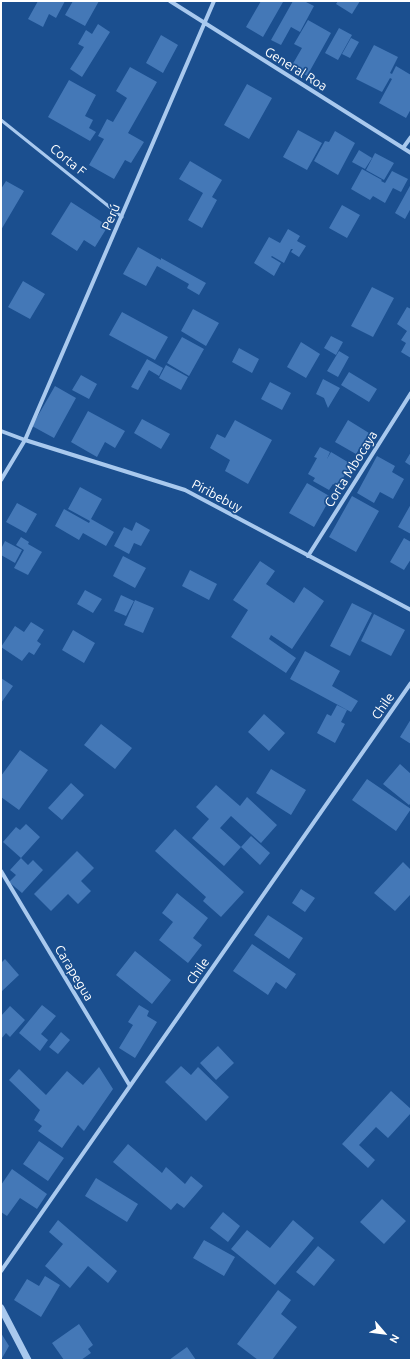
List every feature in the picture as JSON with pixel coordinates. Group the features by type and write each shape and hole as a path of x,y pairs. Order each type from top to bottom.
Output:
{"street":[{"name":"General Roa","path":"170,1 411,153"},
{"name":"Perú","path":"1,480 25,440 214,1"},
{"path":"403,148 411,136"},
{"name":"Corta Mbocaya","path":"308,556 411,393"},
{"name":"Piribebuy","path":"1,431 25,440 185,490 411,610"},
{"name":"Chile","path":"1,1271 411,683"},
{"name":"Carapegua","path":"1,871 130,1086"},
{"path":"1,1308 28,1360"}],"lane":[{"name":"Corta F","path":"1,120 122,216"}],"building":[{"path":"38,1 65,1 56,18 49,14 43,27 28,19"},
{"path":"73,1 99,1 85,26 65,15"},
{"path":"261,1 283,2 263,37 246,27"},
{"path":"293,1 304,1 314,6 300,32 291,27 281,45 271,40"},
{"path":"338,1 360,1 352,14 336,4"},
{"path":"308,20 331,33 307,76 291,67 302,48 294,44"},
{"path":"98,24 110,32 82,77 70,69 84,47 78,44 86,30 92,34"},
{"path":"339,28 352,35 338,60 325,53"},
{"path":"161,35 178,45 163,73 146,63"},
{"path":"351,38 359,42 350,58 342,54"},
{"path":"374,45 398,57 390,73 392,74 396,66 411,75 411,109 406,118 379,103 392,79 390,78 382,92 356,79"},
{"path":"130,67 157,82 128,133 144,142 131,163 125,160 114,179 89,165 104,139 98,136 107,119 113,122 127,98 116,91"},
{"path":"69,80 96,95 85,116 93,120 89,128 96,132 90,141 48,117"},
{"path":"247,84 272,98 249,139 224,125"},
{"path":"298,130 322,143 307,170 283,157"},
{"path":"335,131 355,143 338,175 314,161 325,141 329,142"},
{"path":"359,150 372,158 365,169 352,162"},
{"path":"375,153 394,163 384,180 366,170"},
{"path":"190,161 222,180 212,197 217,200 202,228 188,220 203,193 179,179"},
{"path":"362,169 385,183 392,171 408,179 401,192 393,188 385,203 373,196 370,200 351,189"},
{"path":"6,181 24,191 1,230 1,189"},
{"path":"411,184 411,208 405,219 395,213"},
{"path":"71,202 108,226 95,247 84,240 77,251 51,234"},
{"path":"342,205 360,215 347,238 329,228"},
{"path":"288,229 300,236 297,241 306,246 299,257 291,252 293,249 291,249 284,263 272,256 271,257 281,263 274,276 254,263 269,237 280,243"},
{"path":"138,247 206,283 199,295 187,288 189,284 157,266 146,286 123,274"},
{"path":"23,281 45,294 30,319 8,307"},
{"path":"372,287 394,298 373,337 351,326"},
{"path":"407,307 411,309 411,358 401,352 406,343 401,340 407,331 397,324"},
{"path":"193,309 219,323 206,346 181,331"},
{"path":"122,312 168,337 155,360 109,335"},
{"path":"331,336 343,342 336,355 324,348"},
{"path":"182,337 204,349 189,376 167,363"},
{"path":"301,342 320,354 306,378 287,367"},
{"path":"239,348 259,359 252,373 232,362"},
{"path":"339,351 349,357 338,377 327,371"},
{"path":"147,359 163,368 159,376 149,370 138,390 131,387"},
{"path":"166,365 188,377 181,390 159,378"},
{"path":"349,372 377,389 369,402 341,385"},
{"path":"81,375 97,384 89,399 72,390"},
{"path":"323,379 340,388 328,408 324,398 316,394"},
{"path":"270,382 291,393 282,410 261,399"},
{"path":"55,386 76,398 54,438 32,426"},
{"path":"88,411 125,431 115,448 105,442 97,457 71,442"},
{"path":"142,419 170,434 161,449 134,433"},
{"path":"235,420 272,440 248,484 225,471 230,460 210,448 217,434 225,438"},
{"path":"348,420 369,433 356,454 335,442"},
{"path":"320,447 330,452 327,459 331,452 351,464 338,487 333,484 329,490 313,481 315,478 308,474 317,458 314,457"},
{"path":"411,452 411,466 405,462"},
{"path":"377,456 395,466 392,472 404,479 393,499 380,492 374,503 357,493"},
{"path":"307,483 331,497 314,527 289,513"},
{"path":"80,487 102,499 91,519 114,532 106,546 83,533 79,540 55,526 64,509 89,523 90,521 68,509"},
{"path":"352,496 379,511 356,552 329,537"},
{"path":"17,503 37,514 26,533 6,522"},
{"path":"411,504 411,534 398,527"},
{"path":"136,522 150,530 141,546 134,543 129,554 114,546 124,527 132,531"},
{"path":"21,537 29,542 28,544 42,552 28,575 14,568 24,550 16,545"},
{"path":"404,538 411,542 411,559 404,570 390,562"},
{"path":"5,541 22,550 15,563 1,555 1,549"},
{"path":"123,556 146,568 135,588 113,576"},
{"path":"260,561 275,571 266,584 294,603 304,587 324,601 292,649 271,635 269,639 296,658 286,673 231,637 248,610 233,600"},
{"path":"190,570 217,584 209,600 182,586"},
{"path":"85,590 102,599 93,613 77,604"},
{"path":"121,595 134,601 126,616 114,611"},
{"path":"135,600 154,608 143,633 124,625"},
{"path":"352,603 372,613 350,656 330,646"},
{"path":"374,614 405,630 391,656 361,641"},
{"path":"31,622 44,630 37,641 41,644 34,655 29,652 22,661 1,647 15,626 24,632"},
{"path":"73,630 95,643 84,663 62,650"},
{"path":"305,651 340,671 332,686 358,701 351,712 290,679"},
{"path":"1,678 13,686 1,703"},
{"path":"337,705 347,710 341,722 345,724 335,743 317,733 327,714 331,716"},
{"path":"264,714 285,733 269,751 248,732"},
{"path":"411,719 411,744 400,737"},
{"path":"101,724 132,748 115,769 84,745"},
{"path":"20,750 48,770 19,810 1,797 1,776"},
{"path":"400,764 411,774 411,803 409,805 383,784"},
{"path":"271,769 306,790 291,815 256,793"},
{"path":"367,779 411,809 396,831 352,800"},
{"path":"71,783 84,795 62,820 48,808"},
{"path":"216,785 240,806 247,797 277,825 261,843 231,816 220,828 241,847 224,866 192,838 209,819 196,807"},
{"path":"26,824 40,837 21,858 3,842 16,827 20,830"},
{"path":"175,829 244,892 221,917 203,901 206,897 155,851"},
{"path":"251,836 270,853 260,865 241,847"},
{"path":"77,851 94,868 81,881 91,891 78,904 68,894 51,911 34,894"},
{"path":"21,858 28,865 33,860 43,870 22,893 9,882 16,875 10,870"},
{"path":"403,862 411,870 411,894 395,911 374,893"},
{"path":"301,889 315,898 305,912 292,903"},
{"path":"177,893 208,918 193,938 202,945 188,963 159,940 173,922 162,913"},
{"path":"268,915 303,938 289,959 254,935"},
{"path":"252,944 296,974 286,989 276,982 268,995 233,971"},
{"path":"135,951 171,980 152,1004 116,975"},
{"path":"5,959 19,975 1,992 1,963"},
{"path":"42,1005 56,1016 41,1034 48,1040 40,1051 19,1033"},
{"path":"139,1005 149,1011 147,1016 157,1022 135,1058 119,1048 133,1025 128,1022"},
{"path":"10,1006 25,1020 10,1037 6,1033 1,1039 1,1016"},
{"path":"61,1032 70,1040 58,1054 49,1047"},
{"path":"218,1046 234,1063 216,1080 200,1063"},
{"path":"181,1066 191,1075 198,1067 229,1097 206,1121 165,1082"},
{"path":"99,1067 113,1089 84,1131 78,1125 62,1148 38,1131 42,1126 34,1120 40,1110 9,1080 19,1069 46,1095 67,1071 83,1085"},
{"path":"391,1091 411,1109 411,1113 388,1138 376,1127 359,1145 375,1160 368,1168 342,1144"},
{"path":"39,1141 64,1158 48,1181 23,1164"},
{"path":"128,1144 162,1173 166,1167 185,1184 191,1176 203,1186 184,1208 177,1203 171,1210 113,1162"},
{"path":"12,1169 47,1194 37,1209 20,1198 7,1216 1,1212 1,1185"},
{"path":"96,1178 138,1204 127,1222 85,1196"},
{"path":"382,1199 406,1221 384,1244 360,1222"},
{"path":"223,1212 240,1226 228,1242 210,1228"},
{"path":"58,1220 117,1271 108,1283 88,1266 70,1288 45,1266 63,1244 49,1232"},
{"path":"293,1220 314,1238 275,1285 231,1249 247,1230 270,1248"},
{"path":"204,1240 235,1257 224,1276 193,1258"},
{"path":"318,1246 335,1260 314,1286 296,1272"},
{"path":"45,1276 60,1285 41,1317 14,1300 27,1279 39,1286"},
{"path":"278,1290 291,1300 281,1314 297,1327 272,1360 258,1360 237,1344"},
{"path":"79,1324 93,1345 88,1349 91,1353 81,1360 64,1360 52,1343"},
{"path":"1,1333 9,1346 1,1360"},
{"path":"187,1347 196,1360 169,1360"}]}
